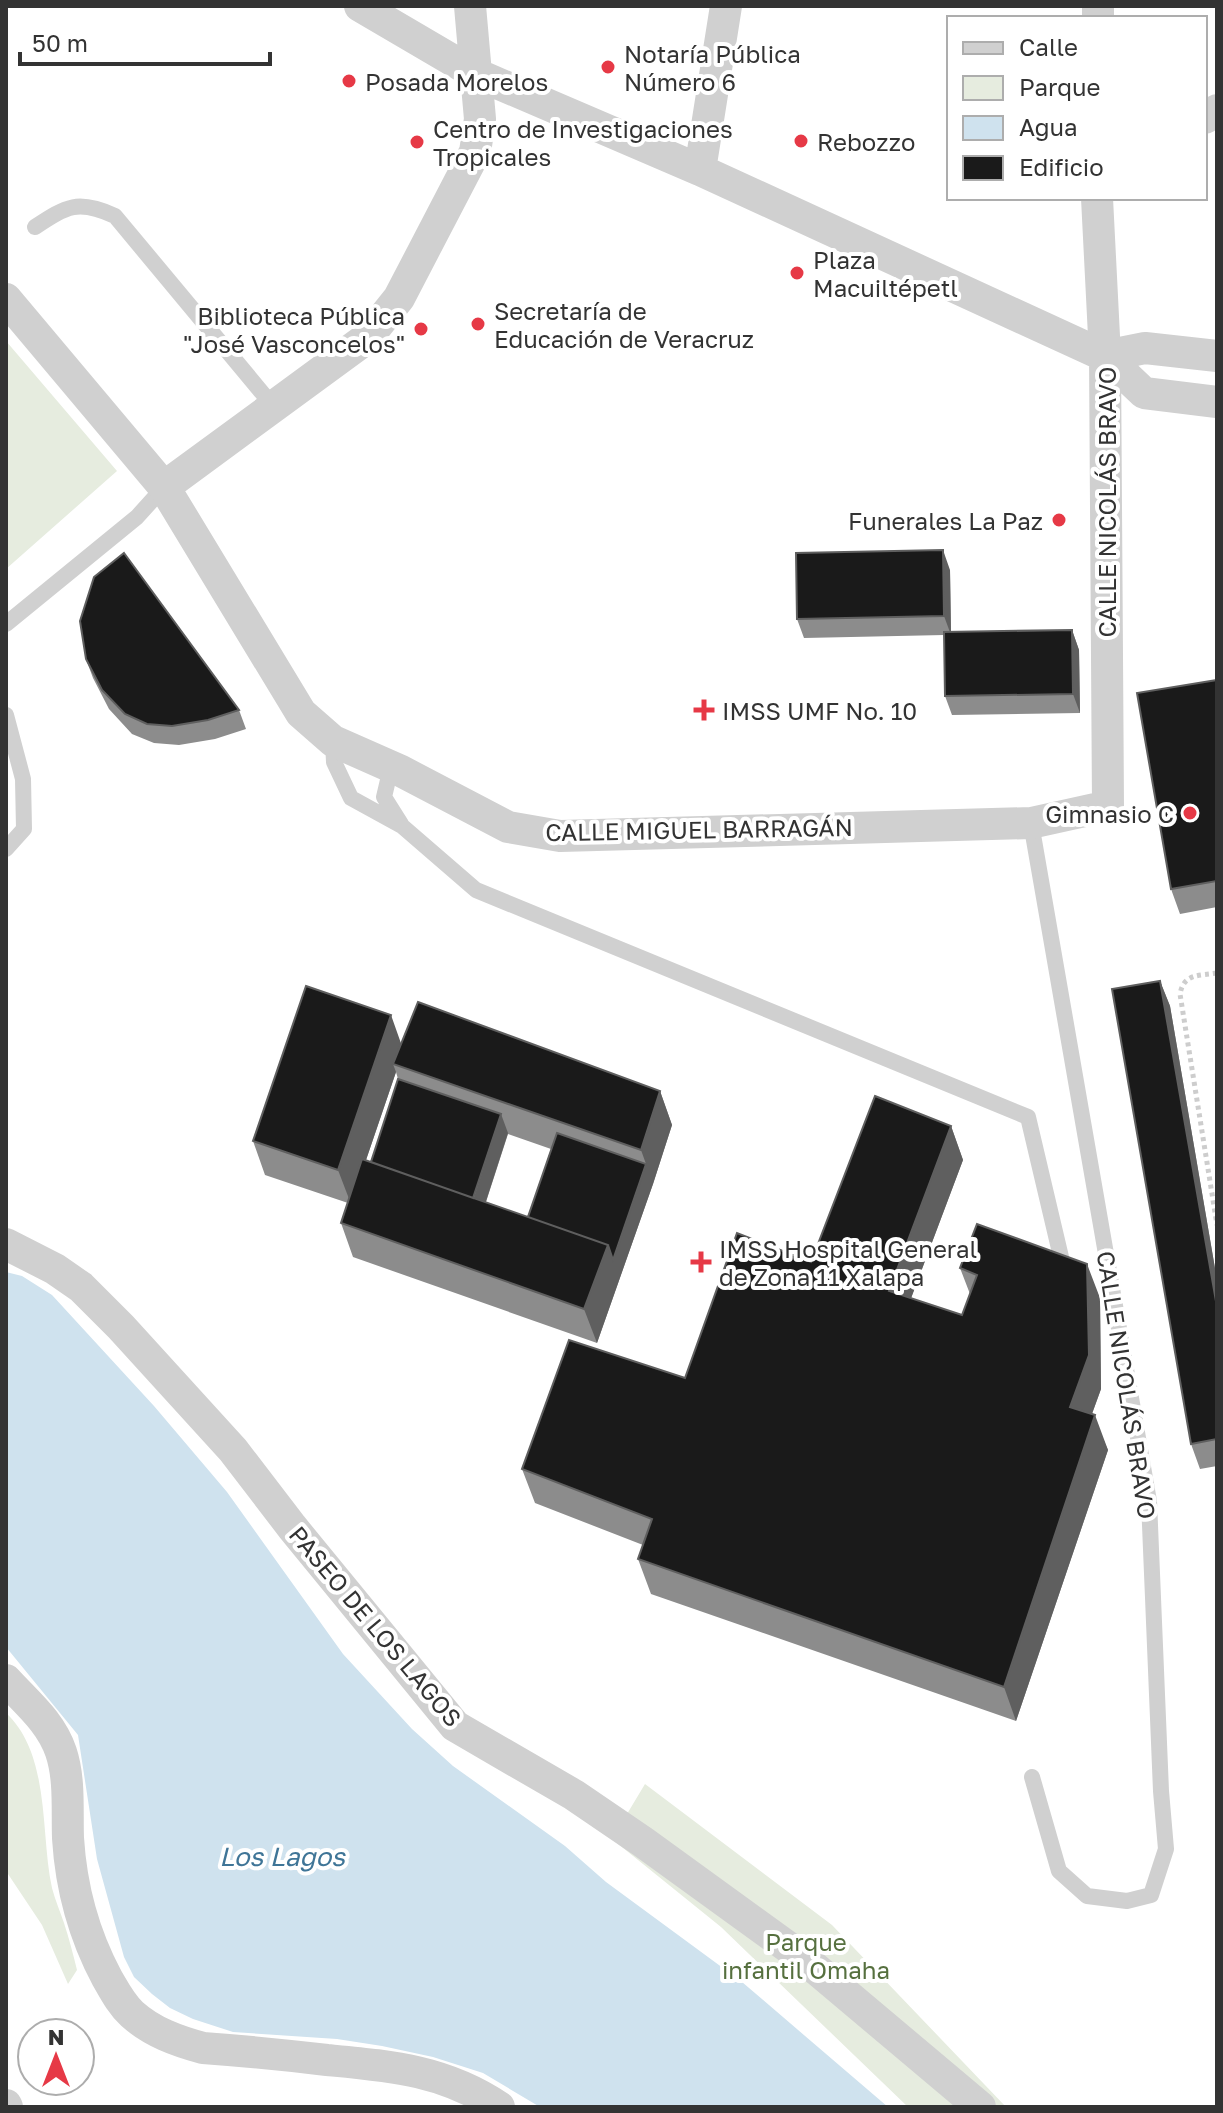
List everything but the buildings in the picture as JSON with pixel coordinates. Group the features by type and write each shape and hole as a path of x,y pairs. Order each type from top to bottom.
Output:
{"street":[{"path":"360,6 476,74 700,170 1105,356 1144,393 1217,402"},
{"path":"164,487 367,338 399,298 475,152 480,119 470,6"},
{"path":"700,170 726,6"},
{"name":"CALLE NICOLÁS BRAVO","path":"1097,200 1105,356 1108,806"},
{"name":"CALLE MIGUEL BARRAGÁN","path":"6,299 164,487 301,713 333,741 401,771 508,827 560,836 1031,823 1108,806"},
{"path":"1105,356 1145,348 1217,356"},
{"name":"PASEO DE LOS LAGOS","path":"6,1244 55,1269 81,1287 121,1327 233,1450 455,1726 574,1795 803,1958 980,2107"},
{"path":"6,1680 46,1722 61,1751 66,1780 72,1876 83,1926 114,1991 130,2012 178,2042 203,2048 372,2064 414,2071 447,2079 476,2091 499,2107"}],"lane":[{"path":"35,227 65,208 98,208 115,216 274,407"},
{"path":"6,624 137,517 164,487"},
{"path":"6,715 23,779 24,829 6,849"},
{"path":"333,741 334,762 351,798 402,826 476,890 1028,1117 1068,1287"},
{"path":"401,771 388,780 384,797 402,826"},
{"name":"CALLE NICOLÁS BRAVO","path":"1031,823 1149,1501 1166,1849 1151,1895 1127,1901 1087,1896 1059,1871 1032,1777"}],"path":[{"path":"1217,973 1190,977 1184,981 1180,994 1217,1225"}],"green space":[{"path":"6,341 117,471 6,569"},
{"path":"6,1713 20,1730 37,1772 52,1888 77,1970 68,1984 42,1925 6,1871"},
{"name":"Parque infantil Omaha","path":"645,1784 832,1925 1006,2107 908,2107 721,1927 612,1839"}],"water":[{"name":"Los Lagos","path":"6,1272 22,1276 52,1295 154,1406 227,1492 343,1654 412,1729 453,1766 565,1846 606,1882 742,1982 888,2107 540,2107 483,2073 433,2057 337,2039 233,2032 170,2008 134,1977 124,1957 97,1859 78,1735 6,1647"}],"place":[{"name":"Notaría Pública Número 6","path":"608,67"},
{"name":"Posada Morelos","path":"349,81"},
{"name":"Rebozzo","path":"801,141"},
{"name":"Centro de Investigaciones Tropicales","path":"417,142"},
{"name":"Plaza Macuiltépetl","path":"797,273"},
{"name":"Secretaría de Educación de Veracruz","path":"478,324"},
{"name":"Biblioteca Pública \"José Vasconcelos\"","path":"421,329"},
{"name":"Funerales La Paz","path":"1059,520"},
{"name":"IMSS UMF No. 10","path":"704,710"},
{"name":"Gimnasio C","path":"1190,813"},
{"name":"IMSS Hospital General de Zona 11 Xalapa","path":"701,1262"}]}
